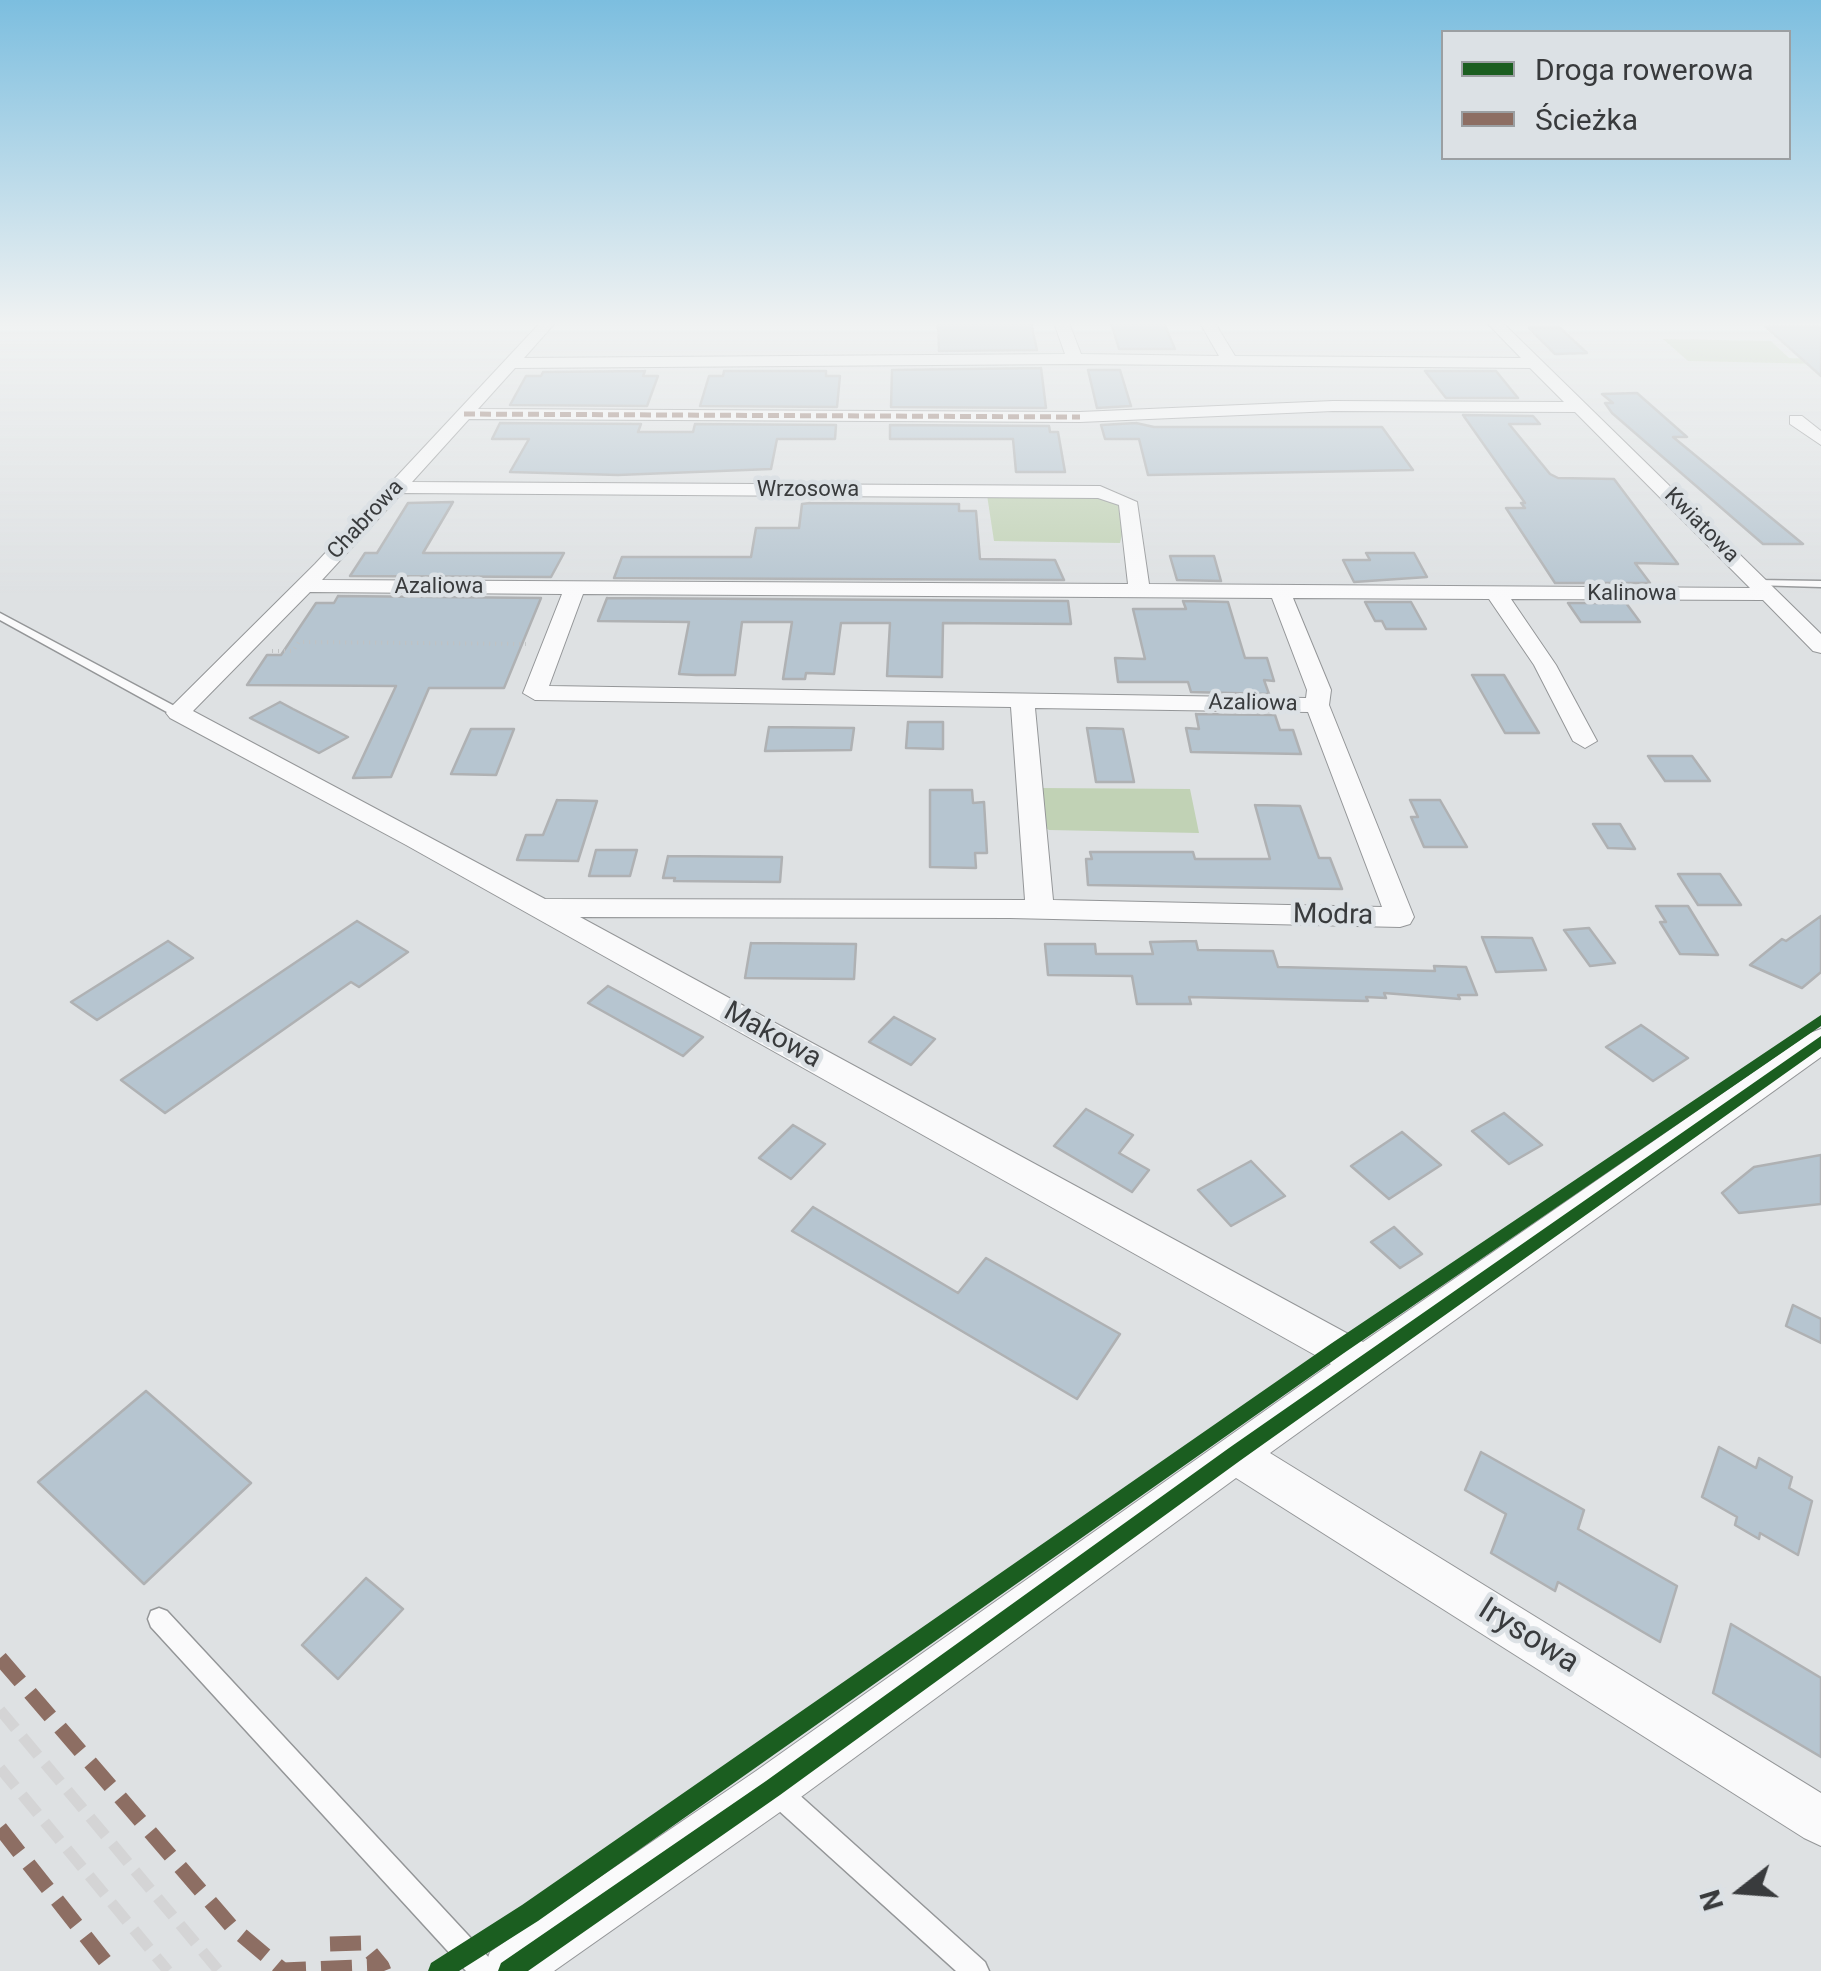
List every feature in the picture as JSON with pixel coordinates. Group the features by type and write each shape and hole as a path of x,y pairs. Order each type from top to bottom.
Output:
{"street":[{"name":"Chabrowa","path":"178,712 463,415"},
{"name":"Kwiatowa","path":"1589,415 1821,646"},
{"path":"1796,420 1821,440"},
{"name":"Wrzosowa","path":"396,487 1100,492 1128,502 1140,591"},
{"name":"Azaliowa","path":"303,586 1281,593 1319,690 1317,705 535,693 575,588"},
{"name":"Kalinowa","path":"1281,593 1763,588"},
{"path":"1496,593 1545,665 1585,741"},
{"path":"1022,698 1040,911"},
{"name":"Modra","path":"539,908 1400,917 1317,705"},
{"name":"Makowa","path":"178,712 1365,1364"},
{"path":"509,1971 773,1788 1235,1454 1821,1041"},
{"name":"Irysowa","path":"1235,1454 1821,1820"}],"lane":[{"path":"1763,588 1821,584"},
{"path":"0,616 178,712"},
{"path":"159,1619 484,1971"},
{"path":"773,1788 976,1971"}],"path":[{"path":"272,651 293,650 299,642 554,644"}],"green space":[{"path":"987,495 1085,495 1122,503 1126,519 1120,543 994,541"},
{"path":"1040,788 1190,789 1199,833 1049,830 1044,827"}],"building":[{"path":"1463,415 1533,416 1540,424 1509,424 1550,474 1558,478 1614,479 1678,564 1635,563 1650,583 1555,583 1506,508 1525,508 1521,503 1525,503"},
{"path":"1614,415 1662,415 1687,437 1673,437 1803,544 1763,544"},
{"path":"500,423 641,424 638,432 693,432 695,424 836,425 835,439 777,439 771,469 618,475 510,472 529,439 492,439"},
{"path":"1136,423 1154,427 1382,427 1413,470 1148,475 1139,439 1105,439 1101,425"},
{"path":"890,425 1049,426 1050,432 1058,432 1065,472 1016,472 1013,439 890,439"},
{"path":"453,502 423,553 564,553 551,577 350,576 365,553 377,553 408,503"},
{"path":"802,504 959,504 959,511 976,511 980,559 1055,560 1064,580 614,578 622,557 751,557 756,528 799,528"},
{"path":"1366,553 1414,553 1427,577 1354,582 1343,560 1370,560"},
{"path":"1170,556 1214,556 1221,581 1177,580"},
{"path":"338,596 541,598 504,688 429,688 391,777 353,778 396,686 247,685 267,655 281,655 316,603 334,603"},
{"path":"607,598 1068,601 1071,624 943,623 942,677 887,676 890,623 841,623 834,674 806,673 805,679 783,679 792,622 742,622 735,675 696,675 679,674 689,622 598,621"},
{"path":"1183,601 1228,602 1245,658 1267,658 1274,681 1264,680 1269,694 1191,692 1188,682 1118,682 1115,658 1145,659 1133,609 1186,609"},
{"path":"1365,602 1411,602 1426,629 1386,629 1382,621 1375,621"},
{"path":"1568,603 1626,603 1640,622 1581,622"},
{"path":"1472,675 1504,675 1539,733 1505,733"},
{"path":"280,702 348,737 319,753 250,718"},
{"path":"1196,714 1275,715 1280,730 1293,730 1301,754 1191,752 1186,728 1199,729"},
{"path":"908,722 943,722 943,749 906,748"},
{"path":"769,727 854,728 851,750 765,751"},
{"path":"1087,728 1123,729 1134,782 1096,782"},
{"path":"471,729 514,729 496,775 451,774"},
{"path":"1648,756 1692,756 1710,781 1665,781"},
{"path":"930,790 972,790 973,803 984,802 987,853 975,853 976,868 930,867"},
{"path":"557,800 597,801 578,861 517,860 526,835 543,835"},
{"path":"1410,800 1440,800 1467,847 1424,847 1411,817 1418,817"},
{"path":"1255,805 1300,806 1319,858 1330,858 1342,889 1088,885 1086,859 1092,859 1090,852 1193,852 1195,859 1270,859"},
{"path":"1593,824 1620,824 1635,849 1608,848"},
{"path":"596,850 637,850 630,876 589,876"},
{"path":"668,856 782,857 780,882 674,881 675,878 663,878"},
{"path":"1678,874 1720,874 1741,905 1698,905"},
{"path":"1656,906 1688,906 1718,955 1680,954 1660,922 1666,922"},
{"path":"1821,916 1821,972 1802,988 1750,965 1782,939 1786,941"},
{"path":"357,921 408,952 359,987 351,982 165,1113 121,1080"},
{"path":"1589,928 1615,963 1590,966 1564,930"},
{"path":"1482,937 1532,938 1546,970 1496,972"},
{"path":"168,941 193,958 97,1020 71,1002"},
{"path":"1196,941 1198,950 1273,951 1278,967 1435,971 1434,966 1466,967 1477,995 1458,995 1460,999 1384,993 1386,998 1366,997 1368,1001 1189,997 1191,1004 1137,1004 1132,976 1048,975 1045,944 1095,944 1096,954 1153,954 1150,942"},
{"path":"751,943 856,944 854,979 745,978"},
{"path":"608,986 703,1037 683,1056 588,1003"},
{"path":"894,1017 935,1039 911,1065 869,1042"},
{"path":"1641,1025 1688,1058 1653,1081 1606,1047"},
{"path":"1086,1109 1133,1135 1119,1153 1149,1170 1132,1192 1054,1146"},
{"path":"1504,1113 1542,1145 1509,1164 1472,1131"},
{"path":"793,1125 825,1144 791,1179 759,1158"},
{"path":"1402,1132 1441,1165 1389,1199 1351,1166"},
{"path":"1821,1155 1821,1204 1739,1213 1722,1193 1754,1167"},
{"path":"1251,1161 1285,1196 1231,1226 1198,1190"},
{"path":"813,1207 958,1293 986,1258 1120,1334 1077,1399 792,1231"},
{"path":"1394,1227 1422,1254 1400,1268 1371,1242"},
{"path":"1793,1305 1821,1319 1821,1343 1786,1326"},
{"path":"146,1391 251,1483 144,1584 38,1482"},
{"path":"1719,1447 1756,1468 1759,1458 1792,1477 1789,1488 1812,1501 1798,1555 1760,1533 1759,1539 1735,1525 1737,1517 1702,1497"},
{"path":"1481,1452 1584,1510 1578,1529 1677,1586 1660,1642 1558,1582 1555,1591 1491,1553 1506,1514 1465,1490"},
{"path":"366,1578 403,1609 338,1679 302,1645"},
{"path":"1731,1624 1821,1678 1821,1757 1713,1693"}],"railway":[{"path":"0,1710 219,1971"},
{"path":"0,1768 168,1971"}],"marked path":[{"path":"665,415 1080,417"},
{"path":"0,1658 232,1927 283,1970 382,1966 384,1971"},
{"path":"0,1828 113,1971"},
{"path":"330,1944 363,1943 382,1966"}],"cycle path":[{"path":"439,1971 530,1913 1338,1348 1821,1020"},
{"path":"509,1971 773,1788 1235,1454 1821,1041"}]}
